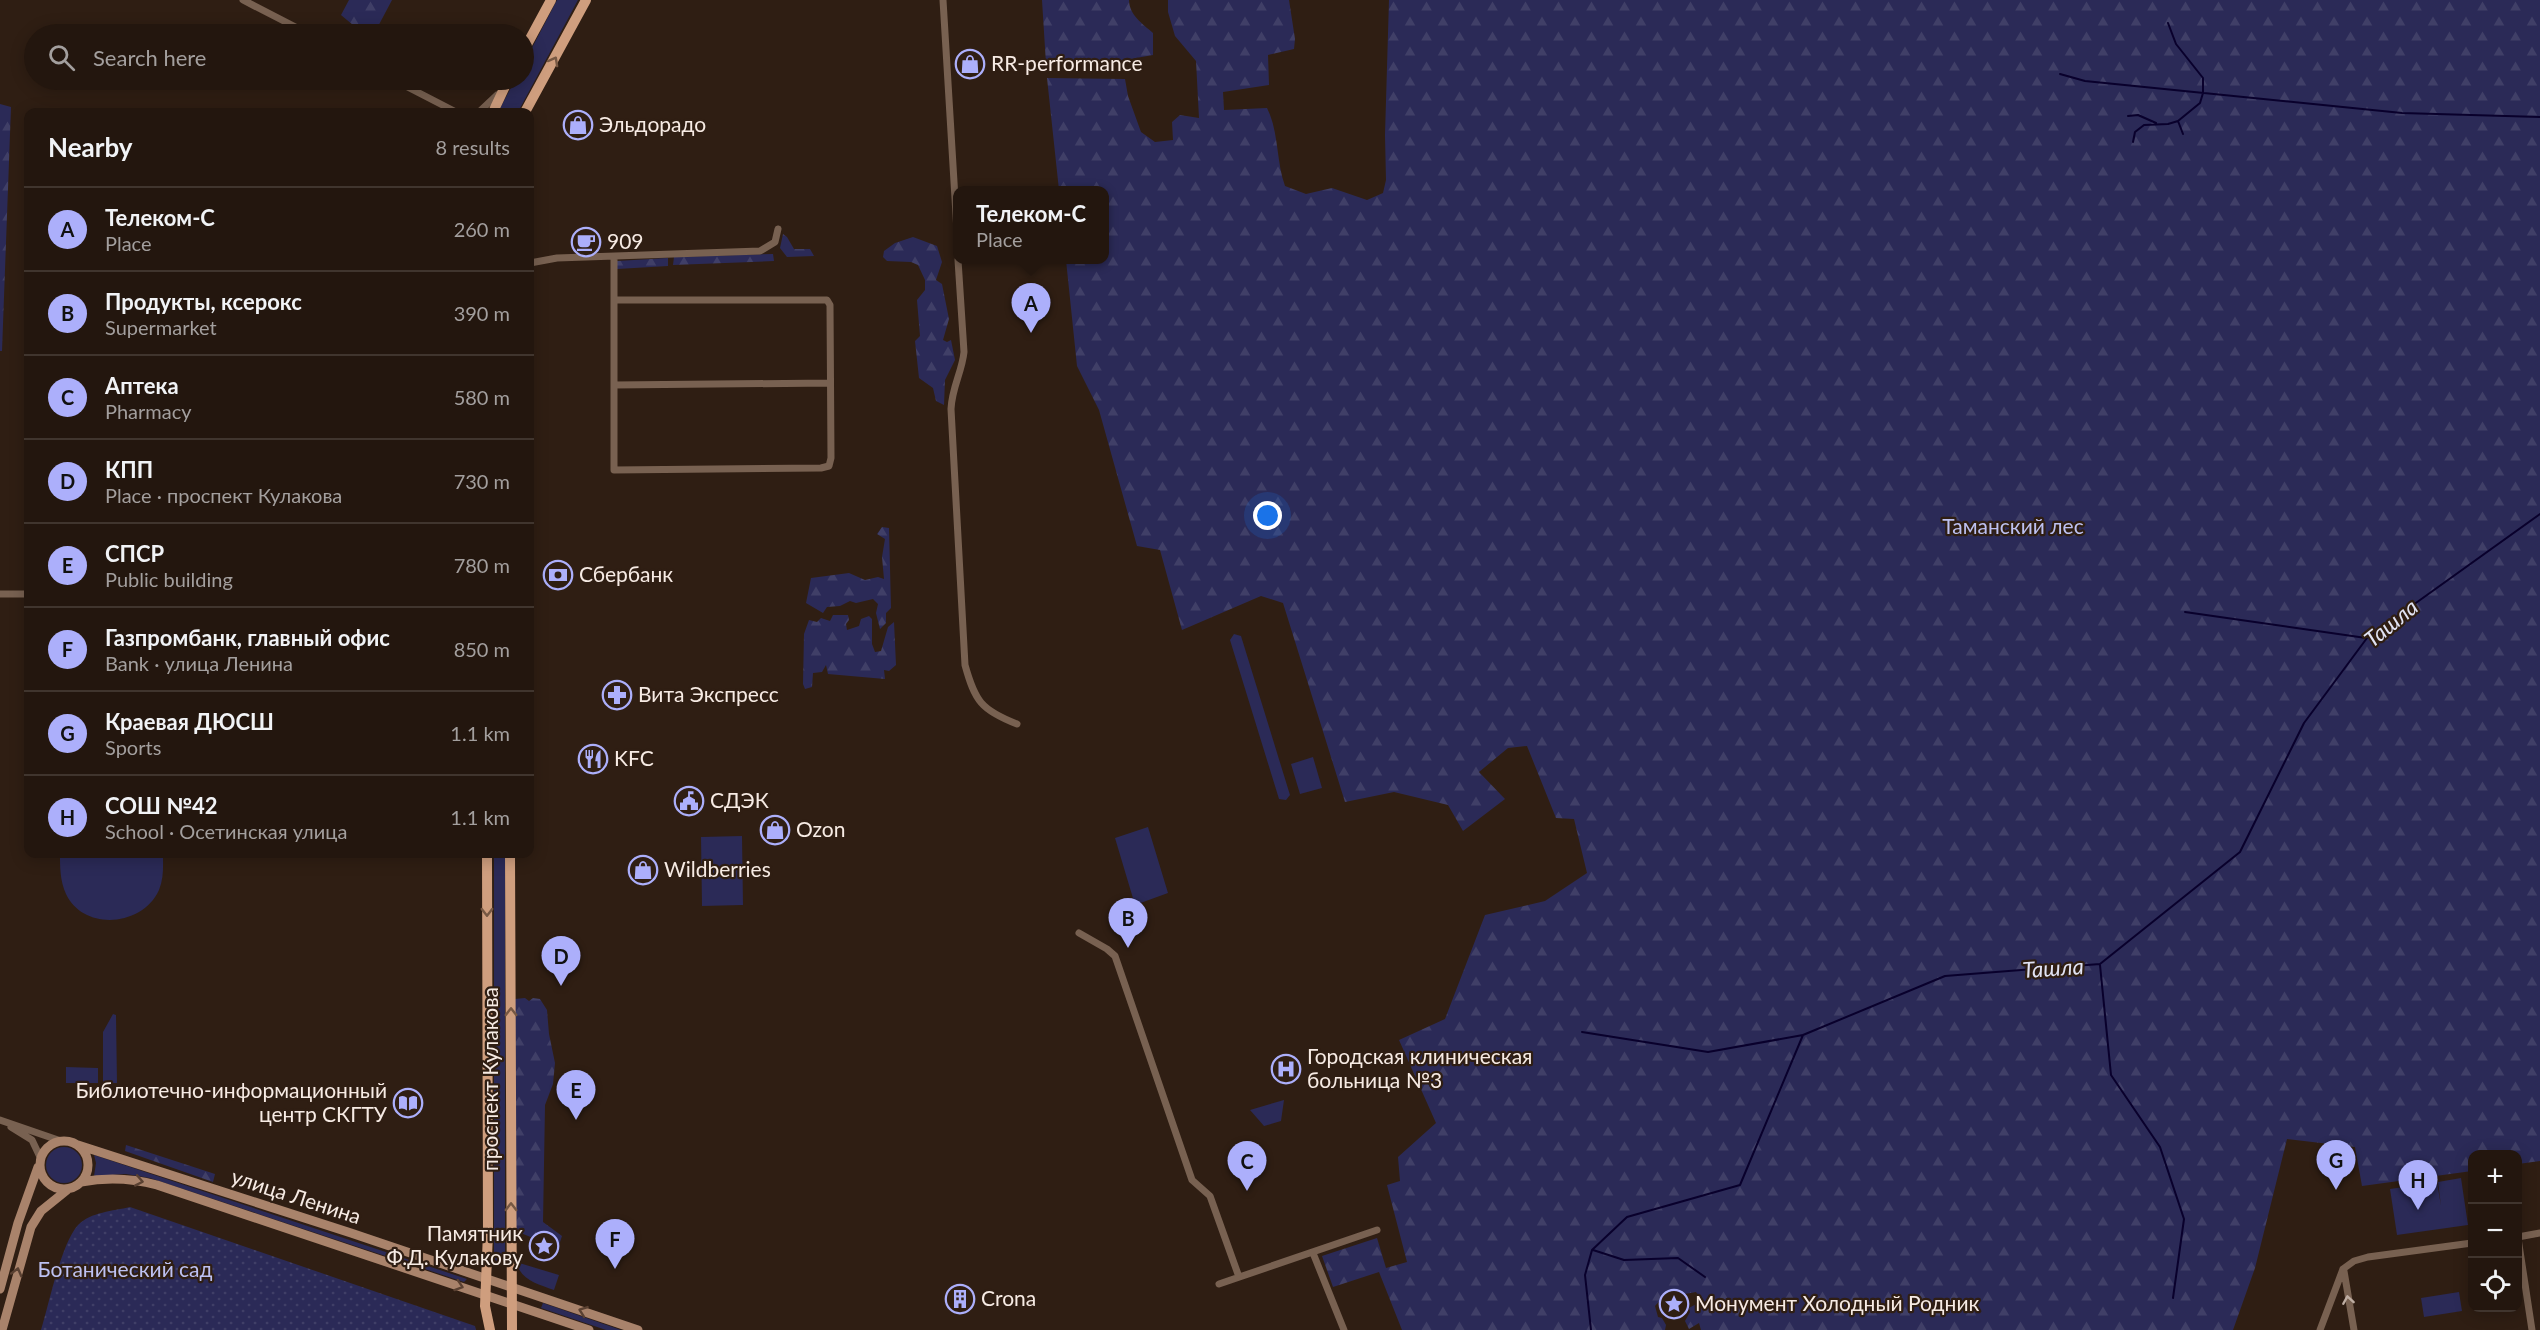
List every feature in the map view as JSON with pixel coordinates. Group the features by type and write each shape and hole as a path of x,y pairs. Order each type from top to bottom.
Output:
{"main road":[{"path":"534,31 551,0"},
{"path":"527,108 586,0"},
{"path":"488,108 500,90"},
{"name":"проспект Кулакова","path":"487,858 485,1295 490,1330"},
{"name":"проспект Кулакова","path":"510,858 512,1330"},
{"path":"0,1289 18,1223 45,1149 61,1141 78,1145 88,1159 86,1175 81,1182 41,1211 31,1227 2,1330"},
{"name":"улица Ленина","path":"78,1145 511,1286 638,1330"},
{"path":"39,1161 40,1173 50,1186 67,1190"},
{"name":"улица Ленина","path":"81,1182 126,1179 157,1185 589,1330"}],"street":[{"path":"243,0 290,24"},
{"path":"943,0 954,186"},
{"path":"413,90 448,108"},
{"path":"534,262 557,258 760,250 775,242 778,230"},
{"path":"614,257 614,300 614,470 821,468 829,466 830,305 827,300 614,300"},
{"path":"958,264 964,352 962,365 951,392 951,409 965,665 975,696 983,707 991,714 1017,724"},
{"path":"614,385 830,383"},
{"path":"0,594 24,594"},
{"path":"1078,933 1115,956 1192,1180 1210,1196 1239,1277"},
{"path":"0,1121 61,1141"},
{"path":"0,1121 32,1140 39,1161"},
{"path":"1219,1284 1377,1230"},
{"path":"2522,1237 2540,1233"},
{"path":"2320,1330 2343,1269 2354,1261 2368,1257 2468,1244"},
{"path":"1313,1253 1344,1330"},
{"path":"2520,1258 2532,1330"},
{"path":"2343,1269 2354,1330"}],"green space":[{"path":"349,0 392,0 379,24 352,24 341,15"},
{"path":"557,0 578,0 534,82 534,44"},
{"path":"1042,0 1129,0 1134,15 1153,33 1153,55 1119,61 1046,64"},
{"name":"Таманский лес","path":"1168,0 1289,0 1295,39 1294,49 1268,55 1269,85 1223,92 1224,110 1267,108 1274,127 1285,186 1306,194 1332,188 1367,200 1383,193 1386,180 1389,0 2540,0 2540,1161 2522,1163 2522,1150 2468,1150 2468,1172 2362,1186 2355,1147 2287,1139 2255,1268 2233,1330 1701,1330 1699,1323 1689,1329 1685,1321 1690,1312 1689,1308 1698,1303 1700,1298 1696,1292 1668,1297 1655,1306 1658,1317 1662,1318 1666,1325 1665,1330 1402,1330 1379,1272 1333,1287 1322,1256 1377,1238 1386,1268 1407,1262 1387,1185 1400,1181 1398,1157 1436,1123 1399,1040 1445,1019 1485,915 1545,901 1587,873 1574,819 1556,818 1527,746 1508,748 1479,772 1505,799 1463,831 1448,805 1394,792 1345,802 1283,603 1261,596 1182,630 1160,550 1137,546 1099,410 1077,366 1066,264 1109,264 1109,186 1059,186 1047,78 1125,79 1128,96 1141,132 1155,142 1173,140 1172,122 1180,115 1199,118 1196,61 1175,36 1168,12"},
{"path":"510,90 530,90 520,108 500,108"},
{"path":"0,104 11,107 2,351 0,351"},
{"path":"783,234 794,249 810,249 814,256 787,257 780,248"},
{"path":"913,237 937,246 942,262 936,280 942,284 949,319 943,340 947,342 951,340 955,360 945,380 944,405 936,401 933,388 919,378 915,341 920,336 917,300 925,290 925,280 918,265 911,262 887,261 883,257 884,251 895,243"},
{"path":"773,254 774,261 673,265 674,257"},
{"path":"668,258 668,266 617,269 617,261"},
{"path":"882,527 889,528 891,608 886,613 886,623 880,629 876,613 878,604 873,599 856,603 850,601 840,606 827,607 823,613 806,603 811,578 849,573 865,580 878,577 884,579 882,557 885,539 877,534"},
{"path":"833,615 848,615 847,630 859,626 861,619 869,616 872,619 872,644 875,652 881,651 888,627 894,622 896,665 889,671 884,670 885,679 828,674 826,665 822,672 813,673 812,687 805,689 803,684 804,634 809,620 817,622 821,618 830,621"},
{"path":"1234,634 1241,636 1290,795 1286,800 1279,799 1230,640"},
{"path":"1313,757 1322,788 1300,794 1291,764"},
{"path":"1148,827 1168,893 1135,905 1115,838"},
{"path":"742,836 743,905 702,906 701,837"},
{"path":"60,858 163,858 161,886 151,902 140,911 113,920 99,919 75,906 66,894 60,869"},
{"path":"494,858 505,858 505,1259 502,1262 496,1261 494,1257"},
{"path":"525,998 529,1001 533,998 540,999 547,1010 555,1063 553,1084 545,1105 543,1222 562,1236 559,1245 550,1245 516,1231 515,999"},
{"path":"113,1014 116,1015 117,1083 103,1083 103,1032"},
{"path":"66,1067 98,1068 98,1083 66,1083"},
{"path":"1284,1100 1281,1121 1264,1126 1250,1110"},
{"path":"126,1145 215,1174 213,1182 125,1151"},
{"path":"64,1147 77,1152 82,1165 77,1178 64,1183 51,1178 46,1165 51,1152"},
{"path":"94,1155 467,1279 464,1282 150,1178 126,1174 94,1176 96,1163"},
{"path":"2461,1178 2468,1225 2397,1235 2390,1189 2437,1182 2441,1206 2438,1182"},
{"name":"Ботанический сад","path":"130,1207 475,1326 476,1330 41,1330 61,1260 78,1225 89,1217"},
{"path":"516,1262 559,1275 554,1290 526,1277"},
{"path":"2459,1292 2462,1311 2424,1317 2421,1298"},
{"path":"543,1303 621,1330 606,1330 541,1308"}],"waterway":[{"path":"2133,142 2135,132 2144,125 2168,124 2178,121 2200,103 2203,93 2203,78 2176,44 2168,23"},
{"path":"2060,74 2085,81 2402,113 2540,117"},
{"path":"2128,116 2138,115 2156,123"},
{"path":"2178,121 2183,134"},
{"name":"Ташла","path":"1591,1330 1585,1275 1592,1250 1627,1217 1740,1185 1803,1035 1945,976 2100,964 2240,852 2304,723 2367,638 2540,514"},
{"path":"2185,612 2366,638"},
{"path":"2100,965 2111,1075 2160,1147 2184,1219 2173,1298"},
{"path":"1582,1032 1708,1052 1803,1035"},
{"path":"1593,1250 1624,1260 1678,1258 1705,1277"}],"place":[{"name":"RR-performance","path":"970,64"},
{"name":"Эльдорадо","path":"578,125"},
{"name":"909","path":"586,242"},
{"name":"Телеком-С","path":"1031,333"},
{"name":"Сбербанк","path":"558,575"},
{"name":"Вита Экспресс","path":"617,695"},
{"name":"KFC","path":"593,759"},
{"name":"СДЭК","path":"689,801"},
{"name":"Ozon","path":"775,830"},
{"name":"Wildberries","path":"643,870"},
{"name":"Продукты, ксерокс","path":"1128,948"},
{"name":"КПП","path":"561,986"},
{"name":"Городская клиническая больница №3","path":"1286,1069"},
{"name":"Библиотечно-информационный центр СКГТУ","path":"408,1103"},
{"name":"СПСР","path":"576,1120"},
{"name":"Краевая ДЮСШ","path":"2336,1190"},
{"name":"Аптека","path":"1247,1191"},
{"name":"СОШ №42","path":"2418,1210"},
{"name":"Памятник Ф.Д. Кулакову","path":"544,1246"},
{"name":"Газпромбанк, главный офис","path":"615,1269"},
{"name":"Crona","path":"960,1299"},
{"name":"Монумент Холодный Родник","path":"1674,1304"}]}
